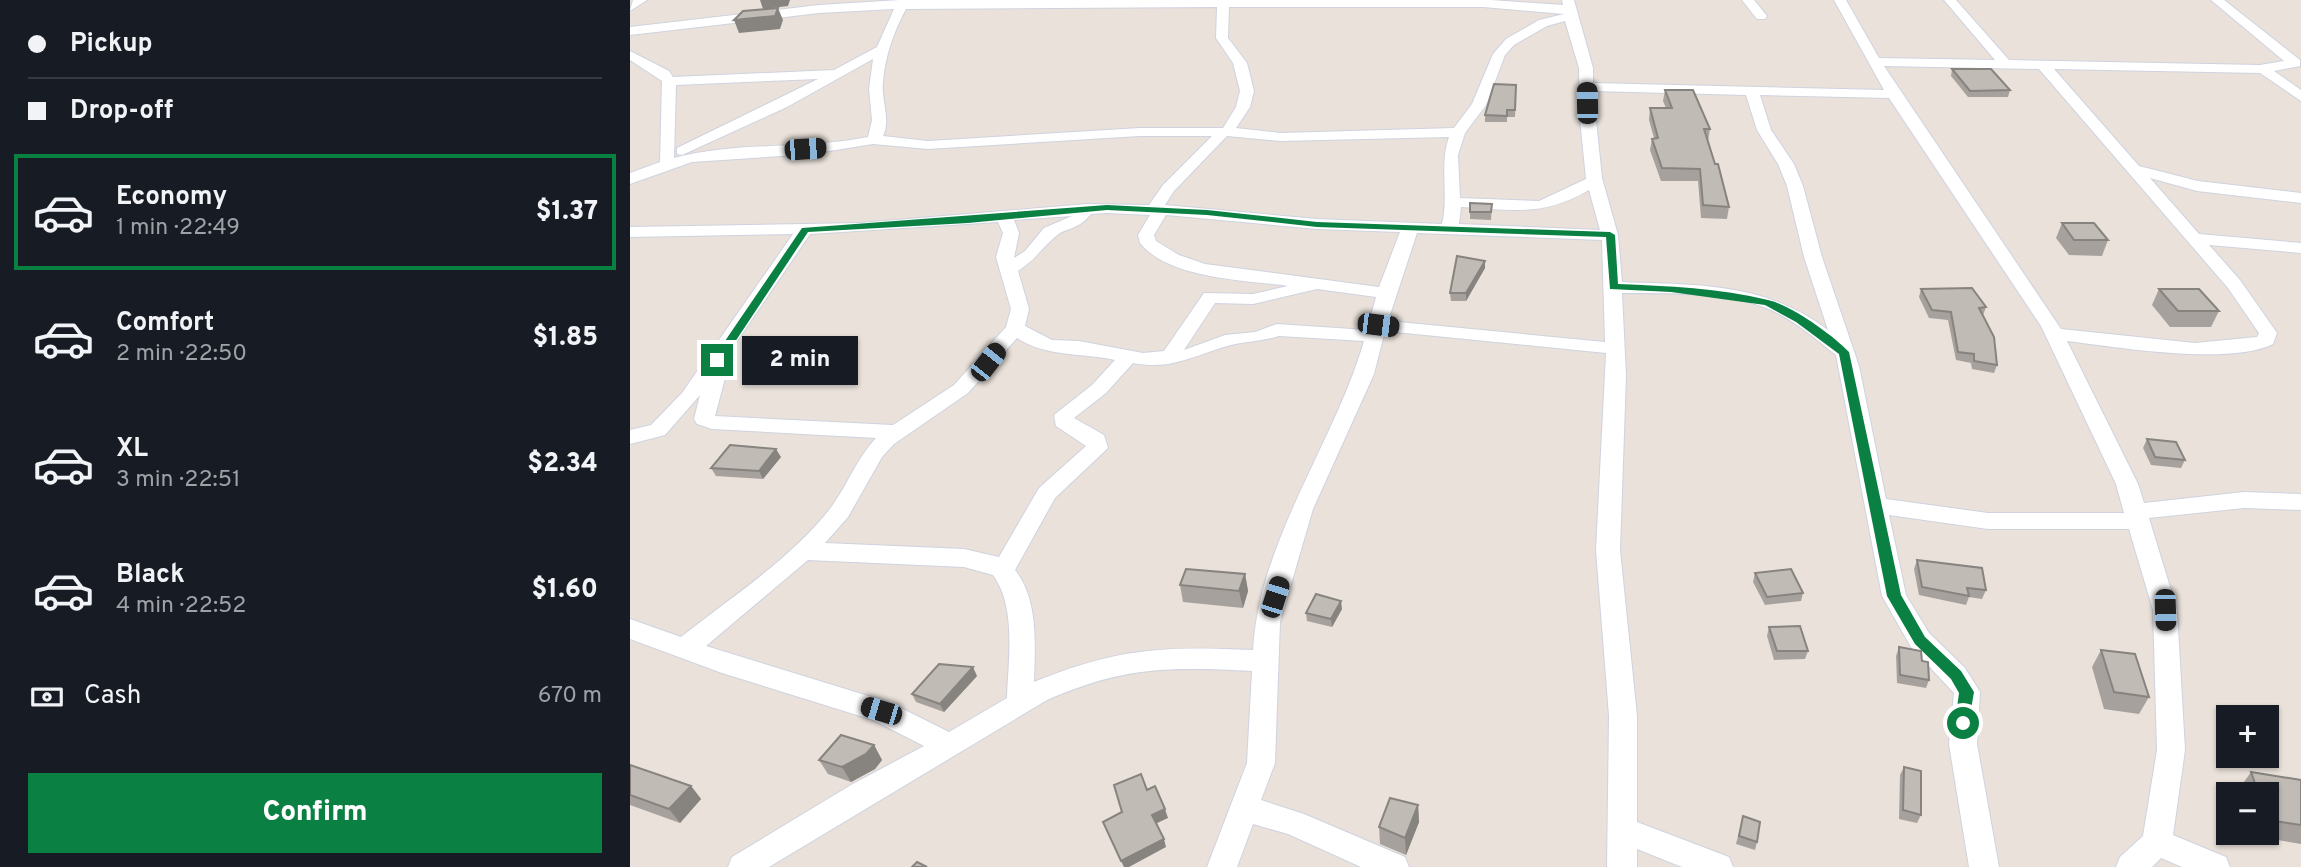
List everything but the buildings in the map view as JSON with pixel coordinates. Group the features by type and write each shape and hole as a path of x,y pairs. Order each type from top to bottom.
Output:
{"street":[{"path":"630,7 641,0"},
{"path":"1339,5 1362,0"},
{"path":"1748,0 1761,16"},
{"path":"1840,0 1844,12 1893,94 1998,246 2053,334 2122,472 2165,610 2171,750 2157,842 2131,867"},
{"path":"1950,0 1971,21 2004,63"},
{"path":"1876,62 2263,69 2295,63 2217,0"},
{"path":"630,32 819,9 904,3 1483,3 1569,8"},
{"path":"873,139 878,135 880,120 875,92 883,49 904,3"},
{"path":"1223,5 1222,38 1240,63 1247,91 1243,107 1207,152 1164,190 1146,235 1148,243 1186,265 1387,293"},
{"path":"1569,8 1586,68 1594,181 1610,235 1614,287 1615,348 1608,550 1623,716 1622,867"},
{"path":"1449,231 1453,214 1450,155 1458,132 1479,105 1499,54 1510,42 1569,8"},
{"path":"630,179 840,74 883,49"},
{"path":"630,55 654,68 668,80 840,74"},
{"path":"2041,63 2159,195 2258,316 2268,333 2266,340 2240,347 2195,349 2053,334"},
{"path":"2263,69 2301,97"},
{"path":"660,165 668,80"},
{"path":"1587,87 1893,94"},
{"path":"1752,91 1764,130 1786,163 1795,186 1813,257 1844,352 1894,596 1905,619 1920,640 1956,675 1967,692 1962,744 1984,867"},
{"path":"660,165 703,154 831,148 873,139 928,145 1140,132 1225,132 1282,137 1458,132"},
{"path":"2134,169 2197,187 2301,198"},
{"path":"1451,202 1540,206 1566,197 1594,181"},
{"path":"2159,195 2197,187"},
{"path":"630,232 805,229 1087,209 1158,210 1317,225 1610,235"},
{"path":"1010,268 1031,254 1049,232 1075,223 1087,209"},
{"path":"686,648 804,551 840,511 874,453 896,432 961,389 988,362 1015,328 1020,309 1006,257 1011,233 1003,216"},
{"path":"630,437 661,428 718,360 805,229"},
{"path":"1222,867 1261,763 1267,622 1303,509 1364,374 1387,293 1410,229"},
{"path":"2194,238 2234,244 2301,248"},
{"path":"1168,359 1210,297 1253,299 1319,284"},
{"path":"1614,287 1671,289 1768,303 1800,320 1844,352"},
{"path":"1015,328 1032,340 1050,346 1079,346 1128,357 1168,359 1189,355 1231,339 1258,337 1277,330 1376,330 1615,348"},
{"path":"1003,571 1047,493 1097,448 1097,440 1067,426 1063,421 1064,415 1099,388 1128,357"},
{"path":"718,360 704,419 776,428 896,432"},
{"path":"1875,505 1988,521 2137,517 2244,500 2301,502"},
{"path":"804,551 964,558 986,562 1003,571 1020,606 1020,703"},
{"path":"630,629 731,666 881,711 951,746"},
{"path":"743,867 861,794 951,746 1038,692 1088,671 1129,662 1178,657 1266,661"},
{"path":"1244,808 1294,823 1394,867"},
{"path":"1622,830 1718,867"},
{"path":"2157,842 2215,867"}],"route":[{"path":"717,360 805,229 860,228 1107,208 1207,212 1317,225 1610,235 1614,287 1671,289 1768,303 1800,320 1844,352 1894,596 1905,619 1920,640 1956,675 1967,692 1963,723"}]}
